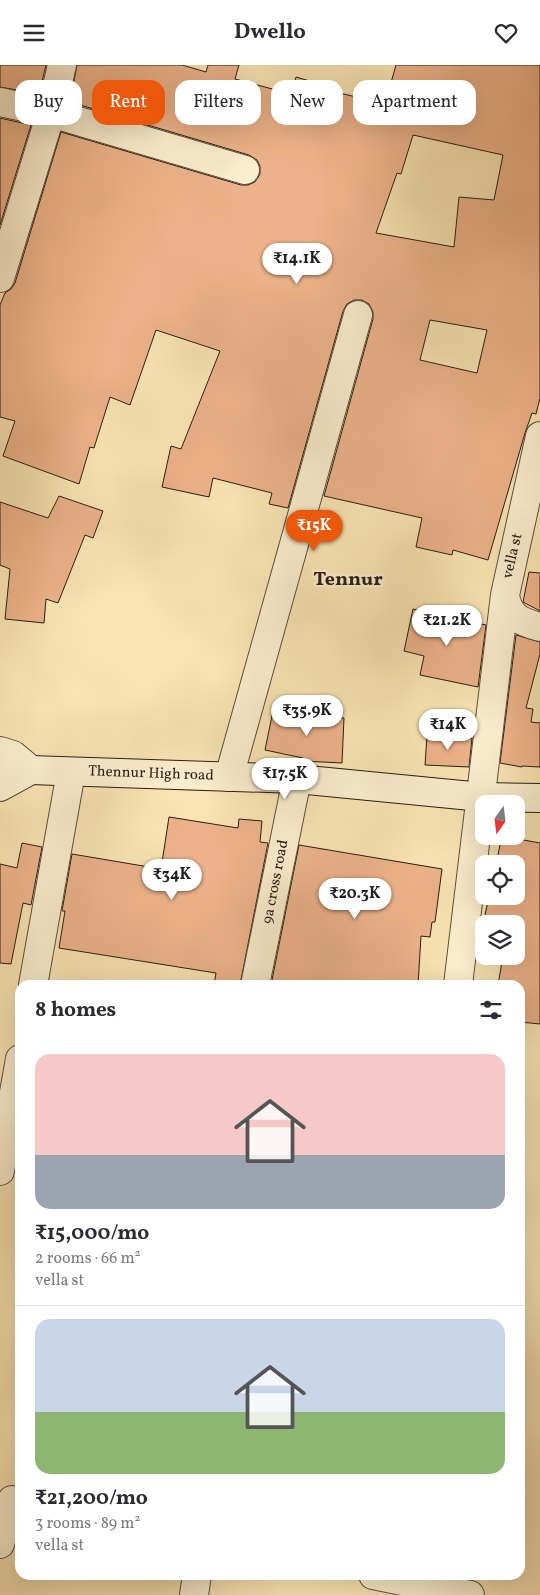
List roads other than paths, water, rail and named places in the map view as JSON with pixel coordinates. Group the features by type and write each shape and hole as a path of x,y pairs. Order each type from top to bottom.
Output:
{"street":[{"path":"59,80 62,65"},
{"path":"0,102 15,105"},
{"path":"82,122 245,170"},
{"path":"0,278 48,125"},
{"path":"229,777 358,315"},
{"name":"vella st","path":"540,436 505,595 511,614 518,620 540,627"},
{"path":"482,795 505,595"},
{"path":"0,751 13,755 31,770 0,787"},
{"name":"Thennur High road","path":"0,769 297,779 475,796"},
{"path":"34,980 71,772"},
{"name":"9a cross road","path":"256,980 297,779"},
{"name":"Thennur High road","path":"525,798 540,798"},
{"path":"459,980 476,845"},
{"path":"0,1171 15,1087"},
{"path":"0,1544 11,1500"},
{"path":"194,1595 196,1580"},
{"path":"400,1580 470,1595"}],"district":[{"name":"Tennur","path":"348,580"}]}
